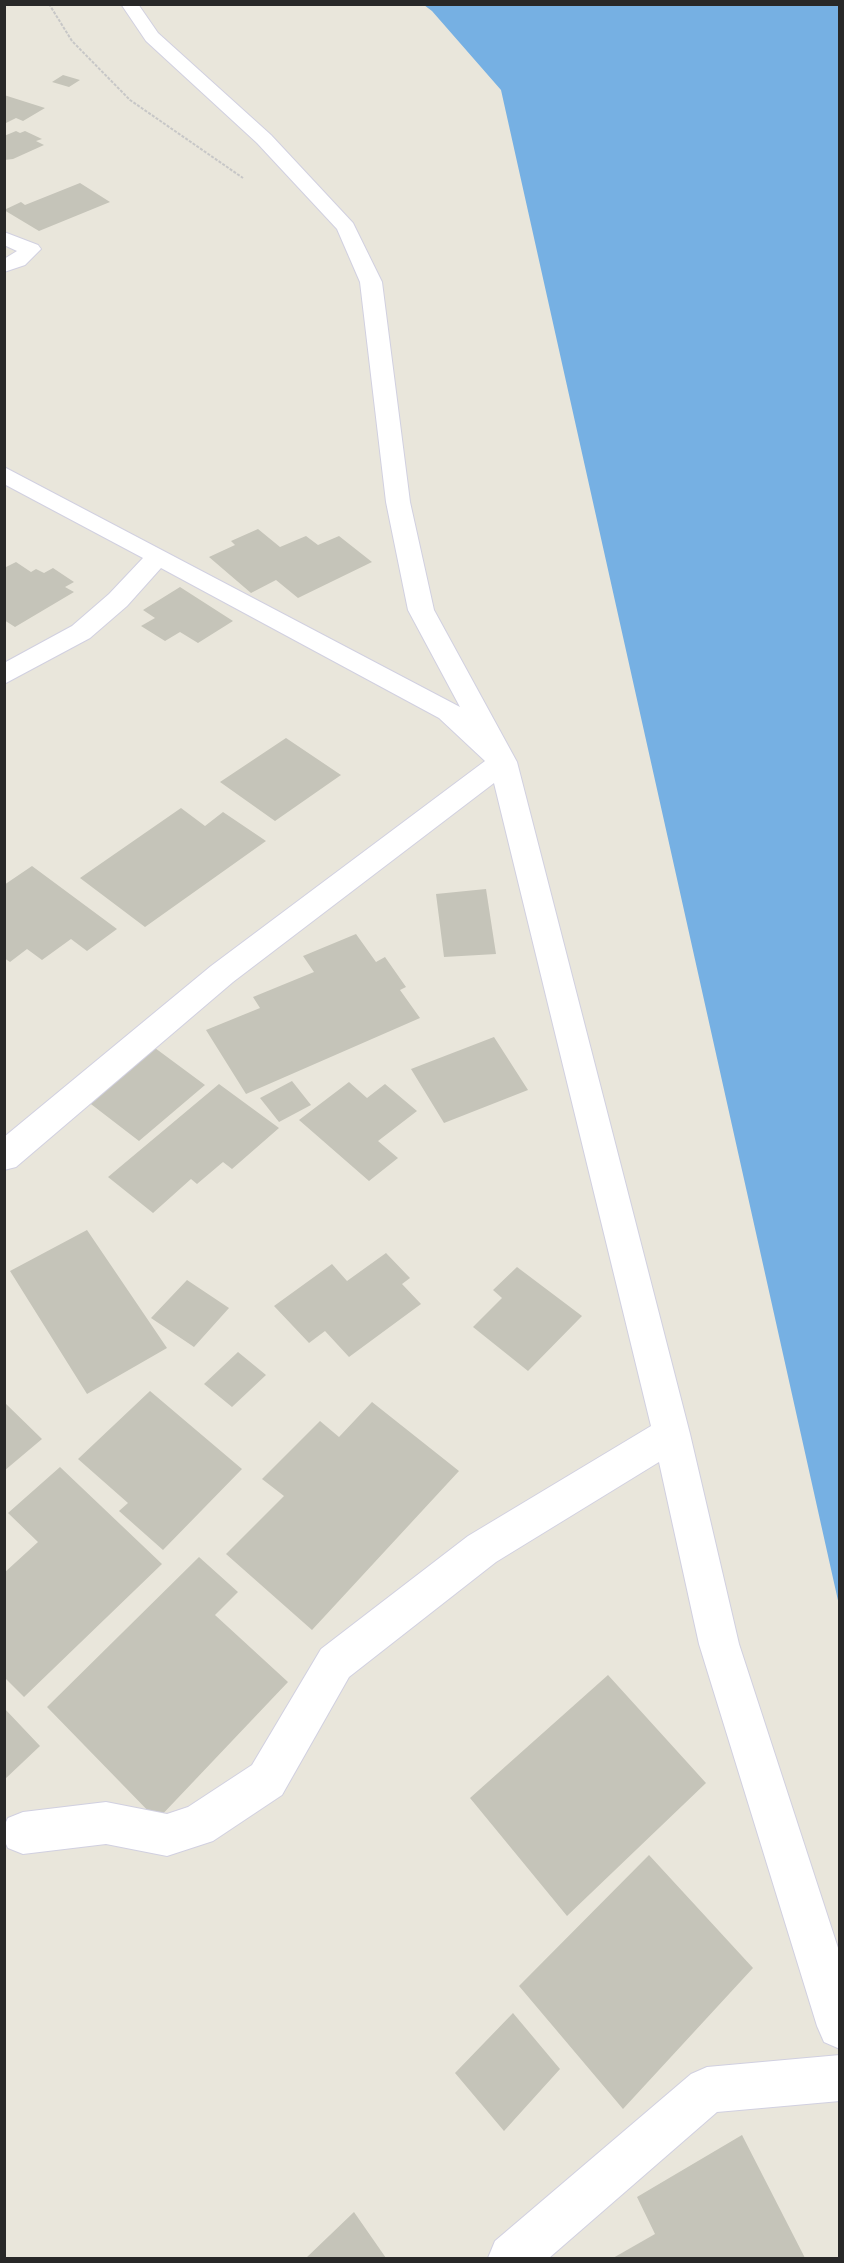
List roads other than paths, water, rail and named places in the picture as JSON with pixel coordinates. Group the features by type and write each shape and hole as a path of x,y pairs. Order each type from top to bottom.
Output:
{"street":[{"path":"129,4 152,37 264,139 346,227 371,282 398,502 421,610 503,762 671,1434 719,1644 840,2026"},
{"path":"4,238 31,249 18,261 4,266"},
{"path":"4,474 156,558 448,712 503,762"},
{"path":"4,675 81,632 117,600 156,558"},
{"path":"4,1157 222,974 503,762"},
{"path":"23,1833 106,1823 167,1834 198,1826 267,1780 335,1663 482,1550 671,1434"},
{"path":"512,2259 707,2090 840,2078"}],"water":[{"path":"424,5 839,5 839,1605 501,90 432,11"}]}
